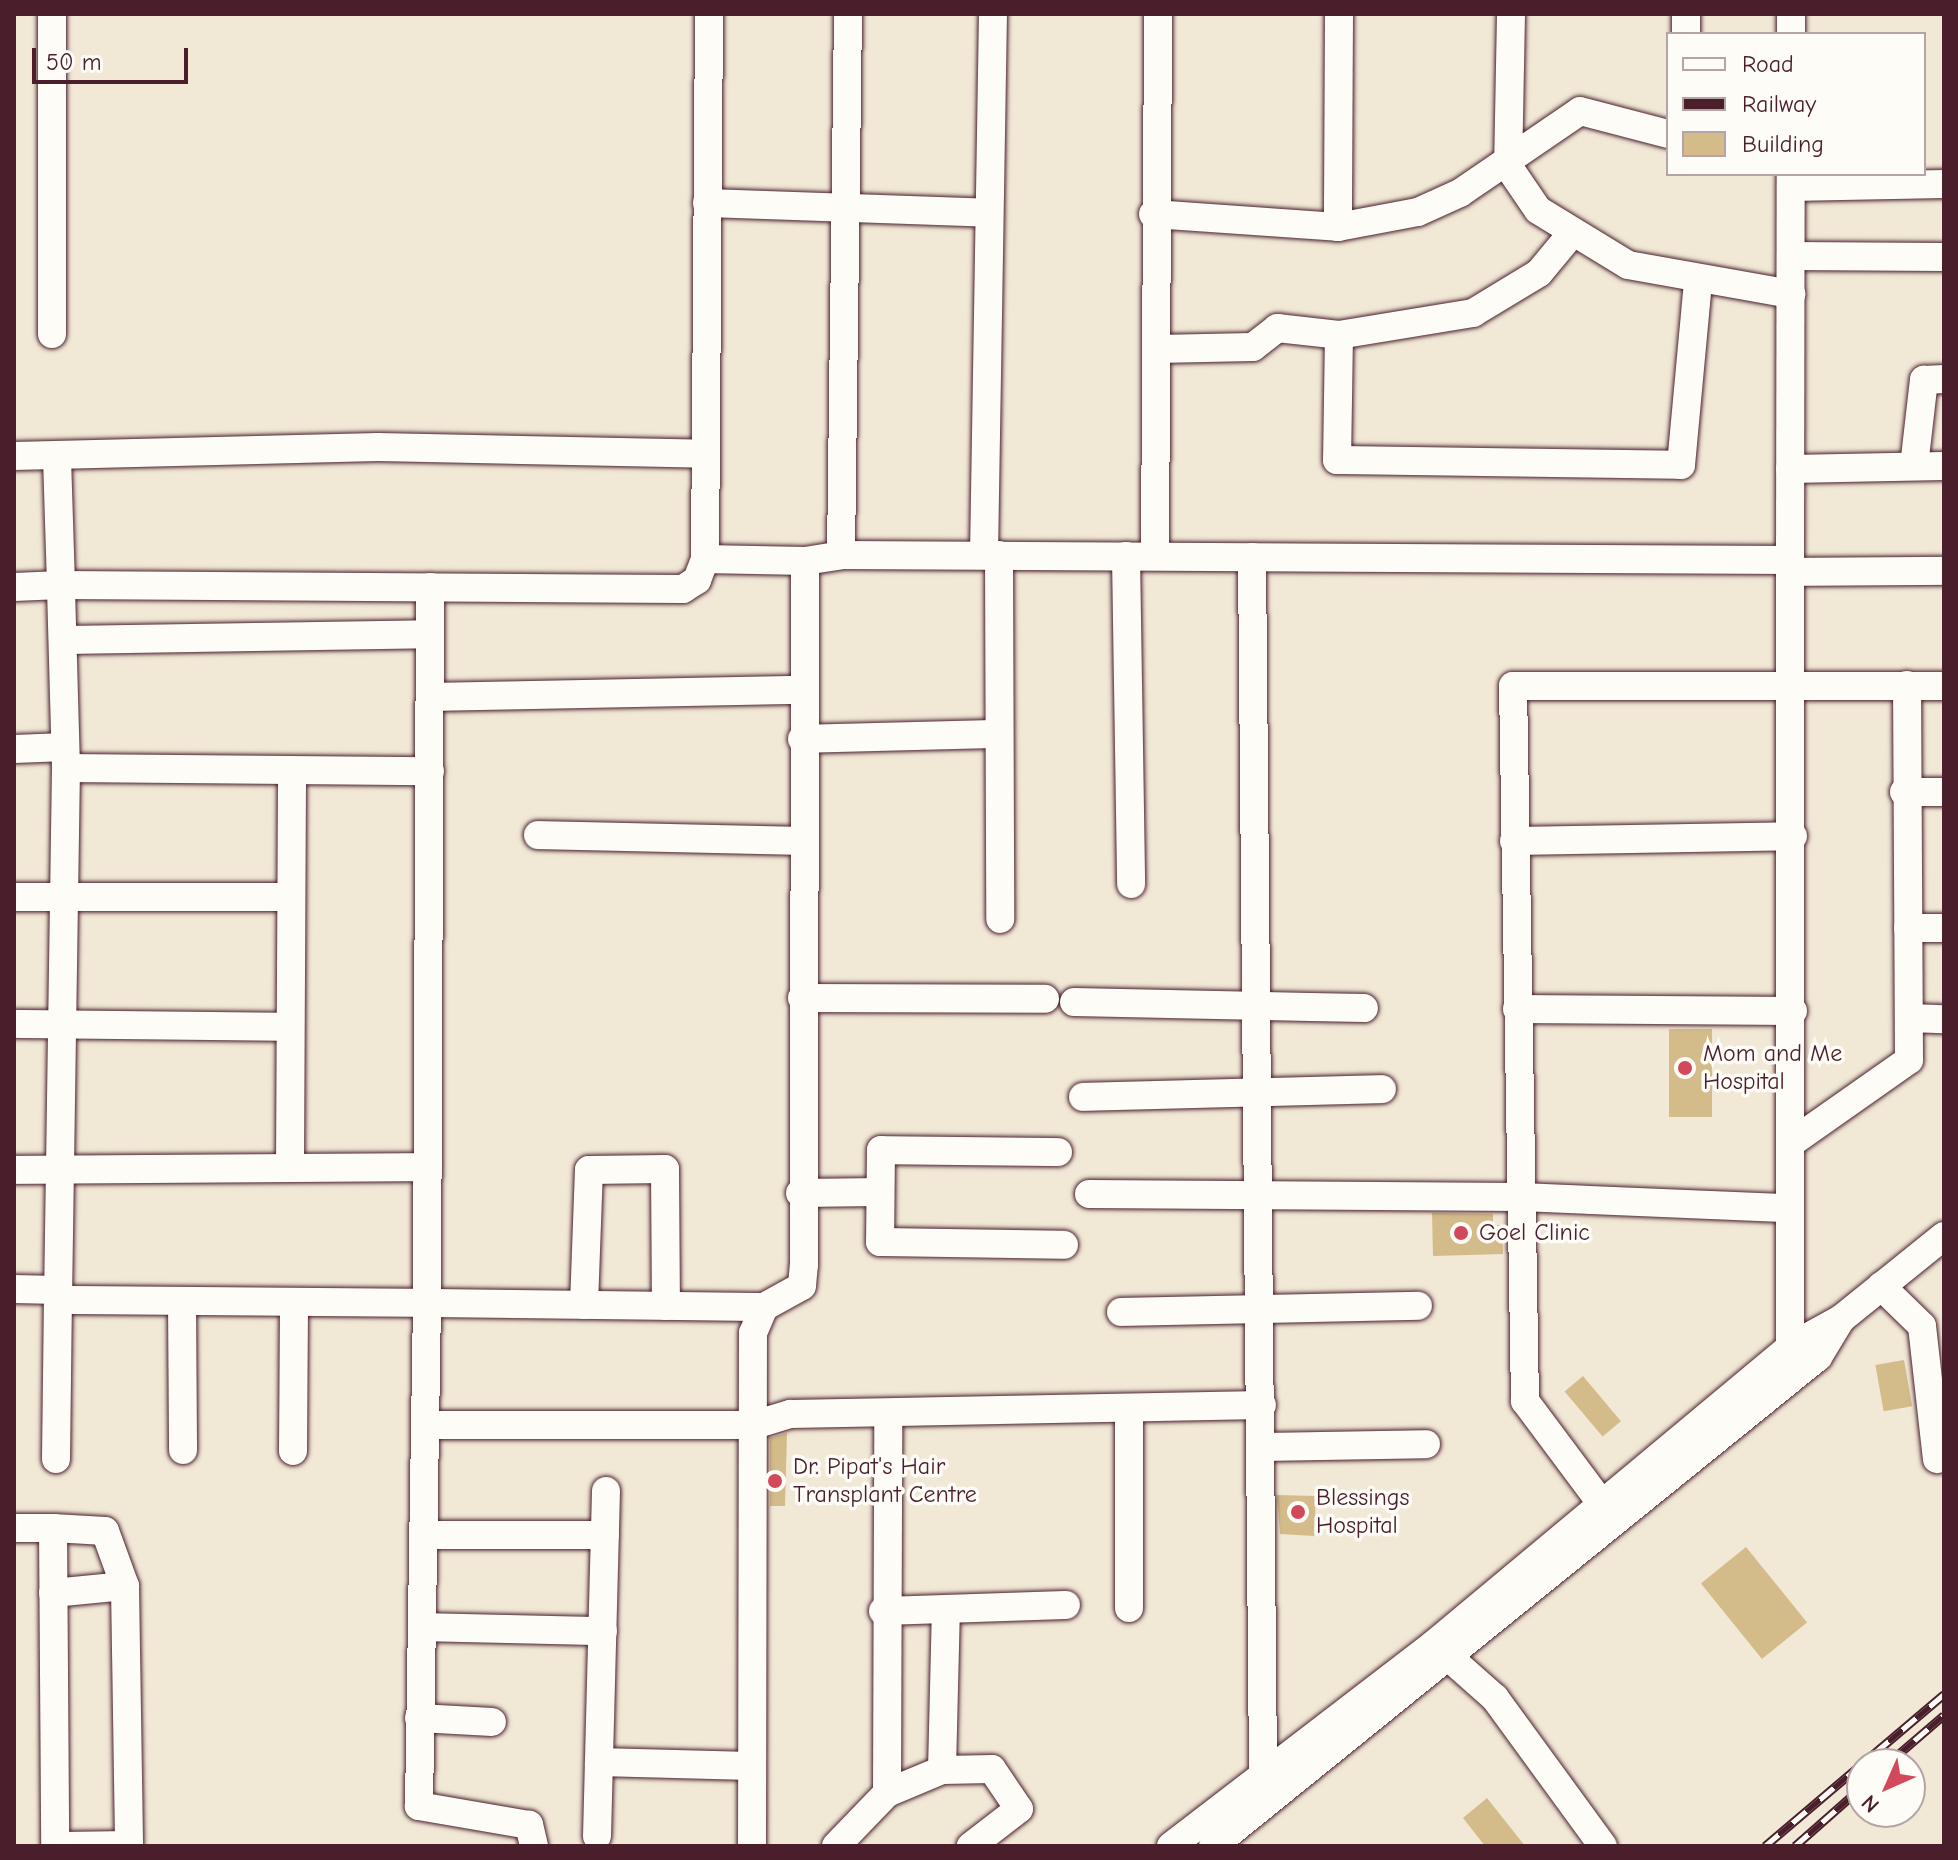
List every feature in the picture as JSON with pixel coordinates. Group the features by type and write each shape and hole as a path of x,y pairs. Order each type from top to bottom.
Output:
{"street":[{"path":"52,14 52,334"},
{"path":"14,587 683,589 697,580 705,559 709,14"},
{"path":"841,555 849,208 848,14"},
{"path":"993,14 989,213 991,555 999,734 1000,919"},
{"path":"1155,556 1157,349 1153,214 1158,14"},
{"path":"1338,227 1339,14"},
{"path":"1511,14 1508,166 1538,210 1628,265 1698,281 1791,294"},
{"path":"1153,214 1338,227 1418,212 1508,166 1580,111 1666,133"},
{"path":"1790,1347 1793,1011 1791,180 1944,184"},
{"path":"707,203 989,213"},
{"path":"1157,349 1253,347 1277,328 1339,335 1473,313 1539,273 1573,232"},
{"path":"1791,256 1944,257"},
{"path":"1339,335 1337,460 1681,465 1698,281"},
{"path":"1914,466 1924,380 1944,379"},
{"path":"14,456 378,447 706,454"},
{"path":"56,1459 65,758 57,456"},
{"path":"1790,469 1944,466"},
{"path":"705,559 805,561 841,555 1155,556 1944,571"},
{"path":"1126,556 1131,884"},
{"path":"1252,557 1257,1010 1254,1198 1261,1310 1263,1779"},
{"path":"14,1289 58,1295 182,1301 764,1307 802,1286 801,690 805,561"},
{"path":"430,587 427,1303 419,1806 529,1825 534,1846"},
{"path":"64,640 430,634"},
{"path":"1791,1143 1909,1060 1904,792 1907,685"},
{"path":"1601,1503 1525,1401 1513,686 1944,686"},
{"path":"430,697 801,690"},
{"path":"802,739 999,734"},
{"path":"14,749 65,758 292,771 430,771"},
{"path":"290,1165 292,771"},
{"path":"1904,792 1944,792"},
{"path":"538,835 802,841"},
{"path":"1514,841 1793,836"},
{"path":"14,897 291,897"},
{"path":"1908,928 1944,928"},
{"path":"802,998 1045,999"},
{"path":"1074,1002 1257,1010 1364,1008"},
{"path":"1517,1009 1793,1011"},
{"path":"1909,1018 1944,1019"},
{"path":"14,1024 290,1027"},
{"path":"1083,1097 1382,1089"},
{"path":"1058,1152 881,1150 880,1242 1064,1245"},
{"path":"14,1170 290,1165 427,1167"},
{"path":"584,1305 589,1170 665,1169 666,1306"},
{"path":"800,1193 880,1192"},
{"path":"1089,1194 1254,1198 1521,1197 1789,1208"},
{"path":"1171,1846 1442,1651 1601,1503 1790,1347 1841,1319 1944,1236"},
{"path":"1881,1286 1922,1326 1937,1459"},
{"path":"182,1301 183,1450"},
{"path":"293,1451 294,1302"},
{"path":"1121,1312 1418,1306"},
{"path":"752,1846 753,1333 764,1307"},
{"path":"1213,1846 1442,1651 1818,1357 1841,1319"},
{"path":"425,1425 754,1425 790,1414 1262,1405"},
{"path":"1129,1408 1129,1608"},
{"path":"887,1793 883,1611 888,1413"},
{"path":"1262,1447 1426,1444"},
{"path":"597,1836 606,1491"},
{"path":"14,1528 105,1531 125,1586 129,1845 62,1846"},
{"path":"53,1528 55,1846"},
{"path":"424,1535 605,1535"},
{"path":"53,1593 125,1586"},
{"path":"883,1611 1066,1605"},
{"path":"942,1770 946,1609"},
{"path":"422,1627 603,1631"},
{"path":"1442,1651 1495,1698 1603,1846"},
{"path":"419,1718 492,1722"},
{"path":"599,1762 751,1766"},
{"path":"836,1846 887,1793 942,1770 985,1764 1017,1801 1014,1816 971,1846"}],"building":[{"path":"1669,1029 1712,1029 1712,1117 1669,1117"},
{"path":"1432,1213 1493,1214 1493,1225 1502,1225 1503,1254 1433,1256"},
{"path":"1904,1360 1912,1406 1884,1411 1875,1365"},
{"path":"1583,1376 1621,1421 1603,1437 1565,1391"},
{"path":"787,1433 785,1506 770,1506 770,1438"},
{"path":"1277,1495 1316,1496 1314,1536 1280,1534"},
{"path":"1746,1547 1807,1622 1762,1659 1701,1584"},
{"path":"1487,1798 1525,1846 1485,1846 1463,1818"}],"railway":[{"path":"1765,1846 1944,1694"},
{"path":"1906,1748 1944,1715"},
{"path":"1795,1846 1846,1801"}],"place":[{"name":"Mom and Me Hospital","path":"1685,1068"},
{"name":"Goel Clinic","path":"1461,1233"},
{"name":"Dr. Pipat's Hair Transplant Centre","path":"775,1481"},
{"name":"Blessings Hospital","path":"1298,1512"}]}
